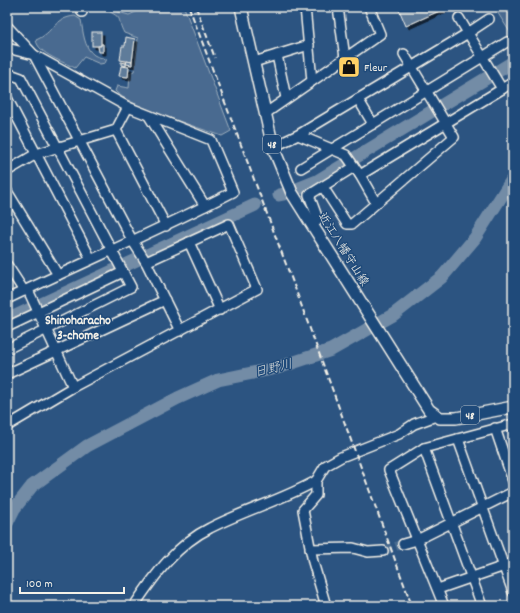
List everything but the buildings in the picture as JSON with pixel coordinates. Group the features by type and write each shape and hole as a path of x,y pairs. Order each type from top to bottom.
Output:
{"main road":[{"name":"近江八幡守山線","path":"241,7 273,147 292,192 432,413"},
{"name":"48","path":"432,413 456,418 513,407"}],"street":[{"path":"305,7 312,81"},
{"path":"338,7 345,58"},
{"path":"266,112 380,34 369,7"},
{"path":"459,18 502,89"},
{"path":"273,147 298,135 489,19"},
{"path":"7,26 34,55 132,240 144,258 180,331"},
{"path":"301,168 507,42 513,42"},
{"path":"254,62 308,45"},
{"path":"7,48 34,55 128,107 211,140 233,192 166,226 132,240 7,299"},
{"path":"323,187 347,224 352,224 454,137 404,54"},
{"path":"277,55 286,98"},
{"path":"7,73 21,78 131,287 7,349"},
{"path":"360,175 513,82"},
{"path":"7,98 91,259"},
{"path":"358,99 373,124"},
{"path":"7,171 36,154 116,130 128,107"},
{"path":"149,116 205,206"},
{"path":"116,130 166,226"},
{"path":"298,135 330,149 351,163 360,175 376,203"},
{"path":"313,224 318,219 309,195 323,187 351,163"},
{"path":"7,191 58,275"},
{"path":"7,426 73,387 257,289 229,224 189,242 144,258"},
{"path":"189,242 220,310"},
{"path":"7,265 26,290 36,308 73,387"},
{"path":"7,327 36,308 121,269"},
{"path":"7,374 165,300"},
{"path":"326,606 310,549 303,510 316,495 316,481 325,466 341,457 399,434 432,413"},
{"path":"444,606 389,470 424,448 513,424"},
{"path":"495,428 513,481"},
{"path":"458,439 513,592"},
{"path":"424,448 482,606"},
{"path":"134,606 162,566 180,549 209,528 299,490 316,481"},
{"path":"403,544 417,540 513,492"},
{"path":"310,549 353,548 368,552 383,551"},
{"path":"438,589 513,563"}],"shaded area":[{"path":"110,7 118,12 129,15 147,7 184,7 231,131 222,136 198,128 149,110 122,97 115,91 117,86 129,88 130,73 134,71 138,38 124,33 118,17 106,10"},
{"path":"494,7 513,7 513,37"},
{"path":"75,16 81,20 84,39 88,48 94,55 107,59 105,63 100,64 84,57 75,68 46,53 38,45 36,40 46,34 62,20"}],"waterway":[{"path":"297,189 317,181 513,62"},
{"name":"日野川","path":"7,523 14,509 32,486 87,446 178,398 218,380 277,368 331,350 393,315 442,277 475,238 513,178"},
{"path":"279,195 284,194"},
{"path":"7,320 255,205"}],"tunnel":[{"path":"383,551 403,544"}],"railway":[{"path":"189,7 295,288 412,606"},
{"path":"196,7 215,58"}],"place":[{"name":"Fleur","path":"349,67"}],"district":[{"name":"Shinoharacho 3-chome","path":"78,326"}]}
